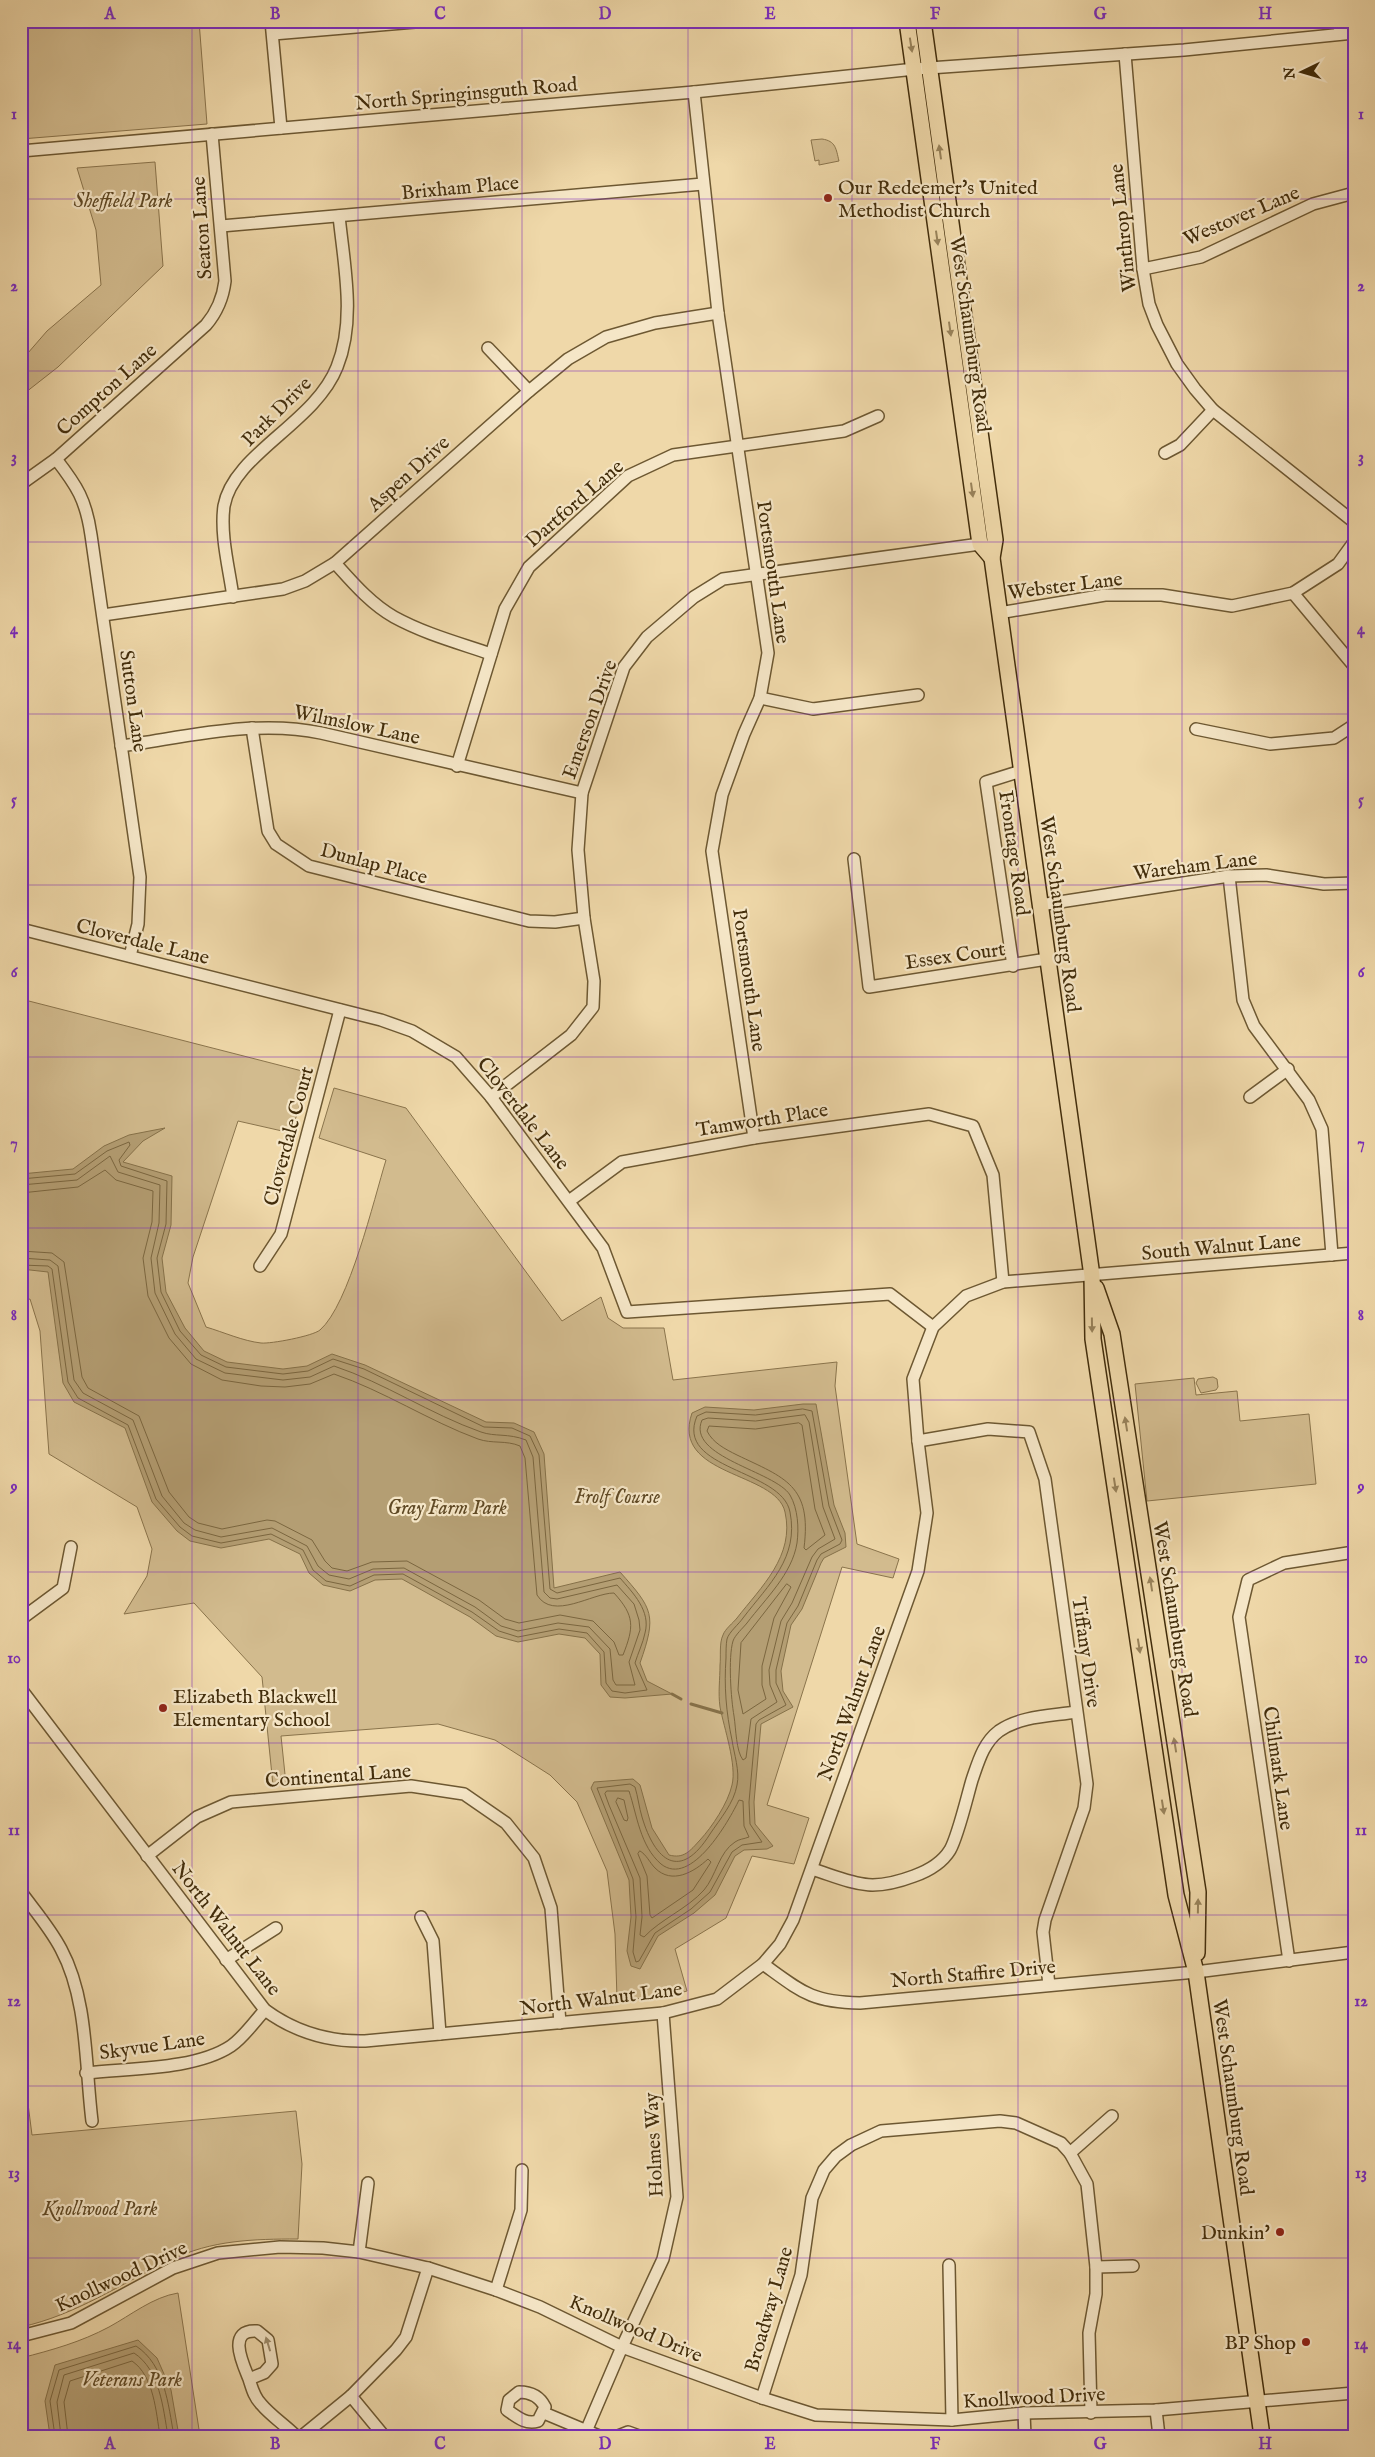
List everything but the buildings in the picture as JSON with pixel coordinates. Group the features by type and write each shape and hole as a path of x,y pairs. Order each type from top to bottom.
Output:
{"main road":[{"name":"West Schaumburg Road","path":"907,21 922,68 995,540 992,558 999,613 1092,1276 1093,1338 1176,1895 1196,1972 1262,2436"},
{"name":"West Schaumburg Road","path":"923,21 922,68 980,544"},
{"path":"980,544 992,558"},
{"name":"West Schaumburg Road","path":"1092,1276 1112,1334 1198,1892 1196,1972"}],"street":[{"path":"272,21 281,128"},
{"path":"273,34 427,21"},
{"path":"1339,21 1340,34"},
{"name":"North Springinsguth Road","path":"21,151 694,92 922,68 1125,54 1354,33"},
{"name":"Winthrop Lane","path":"1125,54 1142,269 1149,304 1165,342 1177,364 1213,410 1354,522"},
{"name":"Portsmouth Lane","path":"694,92 718,313 768,653 760,698 744,734 722,795 712,851 754,1138"},
{"name":"Seaton Lane","path":"212,134 225,281 220,303 212,317"},
{"name":"Brixham Place","path":"221,226 703,184"},
{"name":"Westover Lane","path":"1142,269 1200,257 1314,204 1354,192"},
{"name":"Park Drive","path":"233,597 223,522 228,492 244,468 316,402 332,379 341,358 348,314 339,216"},
{"name":"Aspen Drive","path":"103,615 233,597 294,586 320,574 336,563 528,391 568,359 606,337 655,323 718,313"},
{"name":"Compton Lane","path":"21,484 56,459 212,317"},
{"path":"488,348 528,391"},
{"path":"1165,453 1180,445 1213,410"},
{"name":"Dartford Lane","path":"457,766 505,609 529,568 628,476 673,454 844,431 878,416"},
{"name":"Sutton Lane","path":"56,459 77,486 87,508 103,615 141,896 138,924 130,956"},
{"name":"Webster Lane","path":"999,613 1104,595 1162,595 1232,606 1293,593 1338,564 1354,542"},
{"name":"Emerson Drive","path":"491,1097 571,1036 592,1007 594,981 584,918 578,850 582,793 624,667 648,637 694,597 723,579 757,576 980,544"},
{"path":"336,563 357,588 393,617 436,636 491,654"},
{"path":"1293,593 1354,666"},
{"path":"760,698 813,709 918,695"},
{"path":"1196,729 1270,744 1334,738 1354,725"},
{"name":"Wilmslow Lane","path":"121,746 252,728 282,726 301,728 457,766 582,793"},
{"name":"Dunlap Place","path":"252,728 268,831 276,844 309,866 529,921 555,922 584,918"},
{"name":"Frontage Road","path":"1013,966 986,782 1021,771"},
{"name":"Essex Court","path":"854,859 869,987 1013,966 1048,959"},
{"name":"Wareham Lane","path":"1040,905 1229,876 1266,875 1324,884 1354,883"},
{"path":"1229,876 1243,1000 1254,1026 1288,1068 1309,1100 1322,1129 1332,1255"},
{"name":"Cloverdale Lane","path":"21,929 394,1024 434,1043 456,1057 491,1097 603,1248 627,1312 890,1294 933,1327"},
{"name":"Cloverdale Court","path":"260,1266 281,1234 340,1010"},
{"path":"1250,1097 1288,1068"},
{"name":"Tamworth Place","path":"569,1201 622,1162 754,1138 929,1114 973,1126 993,1175 1003,1282"},
{"name":"South Walnut Lane","path":"1092,1276 1354,1254"},
{"name":"North Walnut Lane","path":"21,1689 265,2010 292,2027 329,2039 365,2040 663,2013 717,2000 764,1964 780,1944 793,1920 918,1571 927,1513 913,1379 933,1327 966,1296 1003,1282 1092,1276"},
{"name":"Tiffany Drive","path":"918,1441 988,1429 1029,1432 1045,1480 1086,1795 1045,1920 1043,1932 1049,1985"},
{"path":"21,1619 63,1588 71,1547"},
{"name":"Chilmark Lane","path":"1289,1961 1239,1622 1248,1580 1284,1563 1354,1552"},
{"path":"812,1869 861,1885 877,1886 891,1885 931,1870 950,1850 979,1759 988,1742 998,1732 1011,1724 1076,1712"},
{"name":"Continental Lane","path":"147,1856 197,1817 231,1802 411,1786 464,1794 506,1823 534,1858 551,1908 560,2023"},
{"path":"21,1892 52,1934 73,1976 80,2005 92,2120"},
{"path":"421,1917 433,1941 440,2034"},
{"path":"226,1960 276,1928"},
{"name":"North Staffire Drive","path":"764,1964 804,1994 830,2002 860,2003 1196,1972 1354,1952"},
{"name":"Skyvue Lane","path":"86,2072 196,2062 209,2058 233,2044 265,2010"},
{"name":"Holmes Way","path":"585,2434 622,2347 663,2259 677,2197 663,2013"},
{"path":"1070,2153 1112,2116"},
{"name":"Broadway Lane","path":"762,2398 801,2274 812,2198 820,2176 836,2156 851,2145 881,2131 985,2121 1016,2123 1061,2143 1070,2153 1087,2184 1096,2267 1096,2294 1090,2333 1092,2412"},
{"path":"496,2290 521,2210 522,2170"},
{"path":"359,2252 368,2183"},
{"name":"Knollwood Drive","path":"21,2336 71,2323 173,2268 218,2253 280,2247 359,2252 428,2268 496,2290 540,2307 622,2347 762,2398 816,2415 952,2420 1024,2413 1156,2410 1354,2393"},
{"path":"949,2265 952,2420"},
{"path":"1096,2267 1133,2266"},
{"path":"302,2436 352,2396 406,2337 428,2268"},
{"path":"249,2379 261,2404 296,2436"},
{"path":"352,2396 384,2436"},
{"path":"1156,2410 1159,2436"},
{"path":"1024,2413 1025,2436"},
{"path":"544,2414 585,2434 599,2436"},
{"path":"618,2436 628,2432 640,2436"}],"green space":[{"path":"21,21 199,21 207,124 21,139"},
{"path":"822,139 833,144 839,161 819,165 819,160 815,161 811,140"},
{"name":"Sheffield Park","path":"155,162 163,266 58,367 21,396 21,361 47,331 101,285 96,230 77,168"},
{"name":"Gray Farm Park","path":"21,999 310,1073 291,1133 238,1121 193,1257 188,1283 206,1327 261,1343 309,1335 320,1330 331,1317 350,1276 386,1160 319,1138 334,1088 406,1108 562,1321 601,1297 608,1318 623,1328 664,1328 673,1380 837,1362 835,1386 857,1544 899,1559 893,1578 842,1567 767,1805 809,1818 794,1864 752,1856 726,1918 675,1949 687,1991 661,1998 617,1999 615,1934 607,1871 577,1802 550,1775 495,1740 438,1724 281,1736 286,1784 273,1785 262,1677 194,1603 124,1614 147,1576 152,1549 137,1507 49,1454 40,1331 30,1299 21,1301"},
{"path":"1213,1377 1217,1379 1218,1387 1216,1390 1201,1393 1196,1383 1198,1379"},
{"path":"1194,1378 1196,1395 1237,1391 1240,1421 1309,1414 1316,1484 1147,1501 1135,1384"},
{"name":"Knollwood Park","path":"21,2049 32,2135 296,2111 302,2164 298,2239 265,2239 233,2242 186,2253 79,2307 41,2322 21,2327"},
{"name":"Veterans Park","path":"178,2293 200,2436 25,2436 21,2419 21,2358 55,2349 88,2337 151,2302"}],"water":[{"path":"165,1128 143,1141 123,1162 172,1176 171,1225 162,1258 166,1292 185,1328 204,1351 227,1362 283,1369 307,1366 332,1354 365,1365 486,1422 514,1423 534,1432 544,1454 554,1588 620,1572 639,1595 649,1613 649,1634 640,1663 647,1681 672,1694 625,1698 610,1697 601,1685 600,1654 585,1638 559,1634 518,1642 496,1636 470,1617 402,1579 375,1580 350,1591 323,1585 309,1573 300,1554 269,1539 221,1548 190,1541 177,1531 152,1502 125,1428 74,1402 63,1383 48,1272 21,1269 21,1174 73,1169 104,1146 129,1135"},
{"path":"816,1404 834,1505 845,1533 846,1547 824,1558 802,1609 791,1625 781,1671 783,1691 793,1707 761,1724 754,1802 755,1824 773,1846 767,1849 744,1850 735,1856 715,1895 694,1913 658,1936 640,1969 631,1966 627,1951 631,1917 629,1880 591,1788 594,1782 633,1779 640,1785 652,1828 669,1855 679,1856 690,1851 710,1828 727,1799 733,1777 733,1767 719,1702 722,1638 725,1631 756,1595 774,1570 781,1557 787,1528 785,1512 778,1499 764,1488 709,1462 696,1450 689,1434 692,1413 705,1407 754,1410"},
{"path":"138,2340 157,2358 171,2390 179,2436 50,2436 45,2401 55,2365"}],"waterway":[{"path":"672,1694 681,1699"},
{"path":"691,1704 722,1713"}],"place":[{"name":"Our Redeemer's United Methodist Church","path":"828,198"},
{"name":"Elizabeth Blackwell Elementary School","path":"163,1708"},
{"name":"Dunkin'","path":"1280,2232"},
{"name":"BP Shop","path":"1306,2342"}],"park label":[{"name":"Frolf Course","path":"617,1496"}]}
